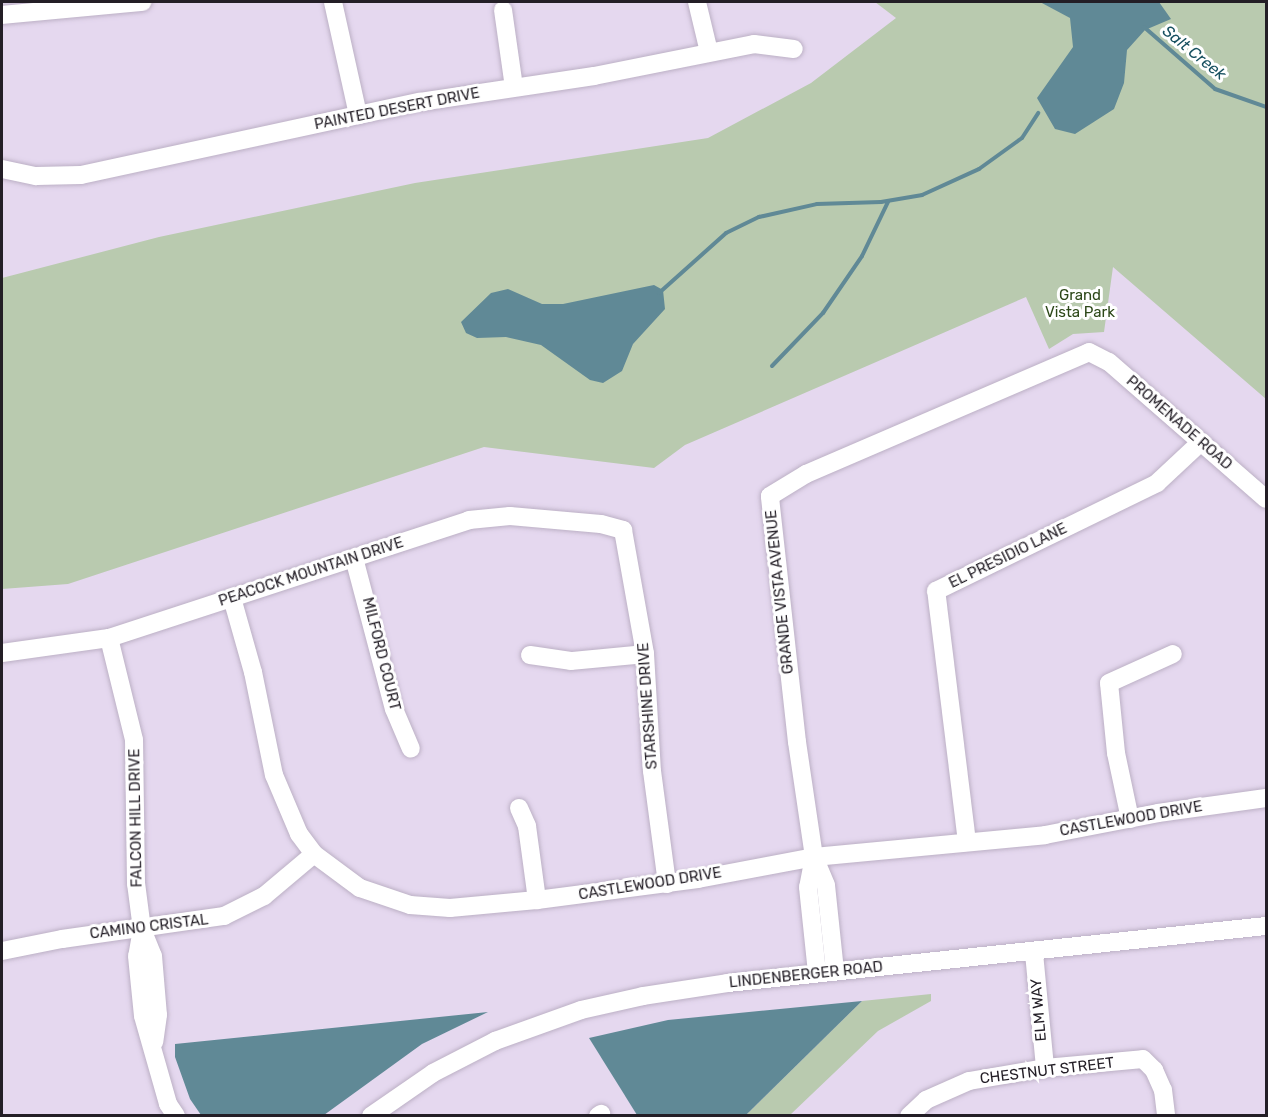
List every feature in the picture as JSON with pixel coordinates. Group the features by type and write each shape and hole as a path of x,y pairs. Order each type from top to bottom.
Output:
{"street":[{"path":"2,15 142,2"},
{"path":"333,2 358,115"},
{"path":"697,2 709,52"},
{"path":"503,10 514,87"},
{"name":"PAINTED DESERT DRIVE","path":"2,169 43,177 81,175 358,115 514,87 594,76 754,44 794,49"},
{"name":"PROMENADE ROAD","path":"1089,352 1109,362 1266,499"},
{"name":"GRANDE VISTA AVENUE","path":"826,972 808,887 814,857 791,703 771,496 806,474 1089,352"},
{"name":"EL PRESIDIO LANE","path":"967,842 936,591 1157,483 1201,441"},
{"name":"PEACOCK MOUNTAIN DRIVE","path":"2,653 109,638 451,525 489,517 601,524 623,530"},
{"name":"STARSHINE DRIVE","path":"623,530 645,654 652,771 667,884"},
{"name":"MILFORD COURT","path":"354,558 394,709 411,749"},
{"name":"CASTLEWOOD DRIVE","path":"232,598 253,672 274,775 285,810 314,854 360,888 410,905 450,908 667,884 814,857 1045,835 1266,798"},
{"name":"FALCON HILL DRIVE","path":"109,638 134,740 134,831 142,929 153,956 158,1015 153,1042 170,1114"},
{"path":"530,655 571,661 645,654"},
{"path":"1130,819 1116,753 1109,683 1173,654"},
{"path":"519,808 527,826 537,900"},
{"name":"CAMINO CRISTAL","path":"2,951 208,921 247,907 314,854"},
{"name":"LINDENBERGER ROAD","path":"371,1116 433,1073 495,1041 581,1010 643,996 826,972 1034,953 1266,926"},
{"name":"ELM WAY","path":"1034,953 1045,1068"},
{"name":"CHESTNUT STREET","path":"909,1116 926,1100 969,1082 1045,1068 1143,1059 1154,1070 1163,1090 1166,1116"}],"green space":[{"name":"Grand Vista Park","path":"875,2 1266,2 1266,399 1113,267 1104,332 1073,334 1049,349 1026,297 685,445 654,468 484,447 68,584 2,589 2,278 159,237 415,183 708,138 811,83 896,18"},
{"path":"931,994 931,1001 878,1031 790,1115 746,1115 862,1001"}],"water":[{"path":"1040,2 1159,2 1171,19 1145,30 1127,50 1124,83 1114,109 1075,134 1055,129 1037,98 1073,47 1070,18"},
{"path":"654,285 663,290 665,309 633,344 622,371 603,383 590,380 541,345 506,337 477,338 466,333 461,322 491,293 508,289 542,304 563,304"},
{"path":"862,1001 746,1115 637,1115 589,1038 668,1020"},
{"path":"488,1012 422,1044 324,1115 201,1115 190,1099 175,1057 175,1044"}],"waterway":[{"name":"Salt Creek","path":"1144,27 1215,89 1266,107"},
{"path":"659,293 726,233 759,217 817,204 881,202 922,195 979,169 1022,138 1038,113"},
{"path":"772,366 823,313 862,256 888,202"}]}
